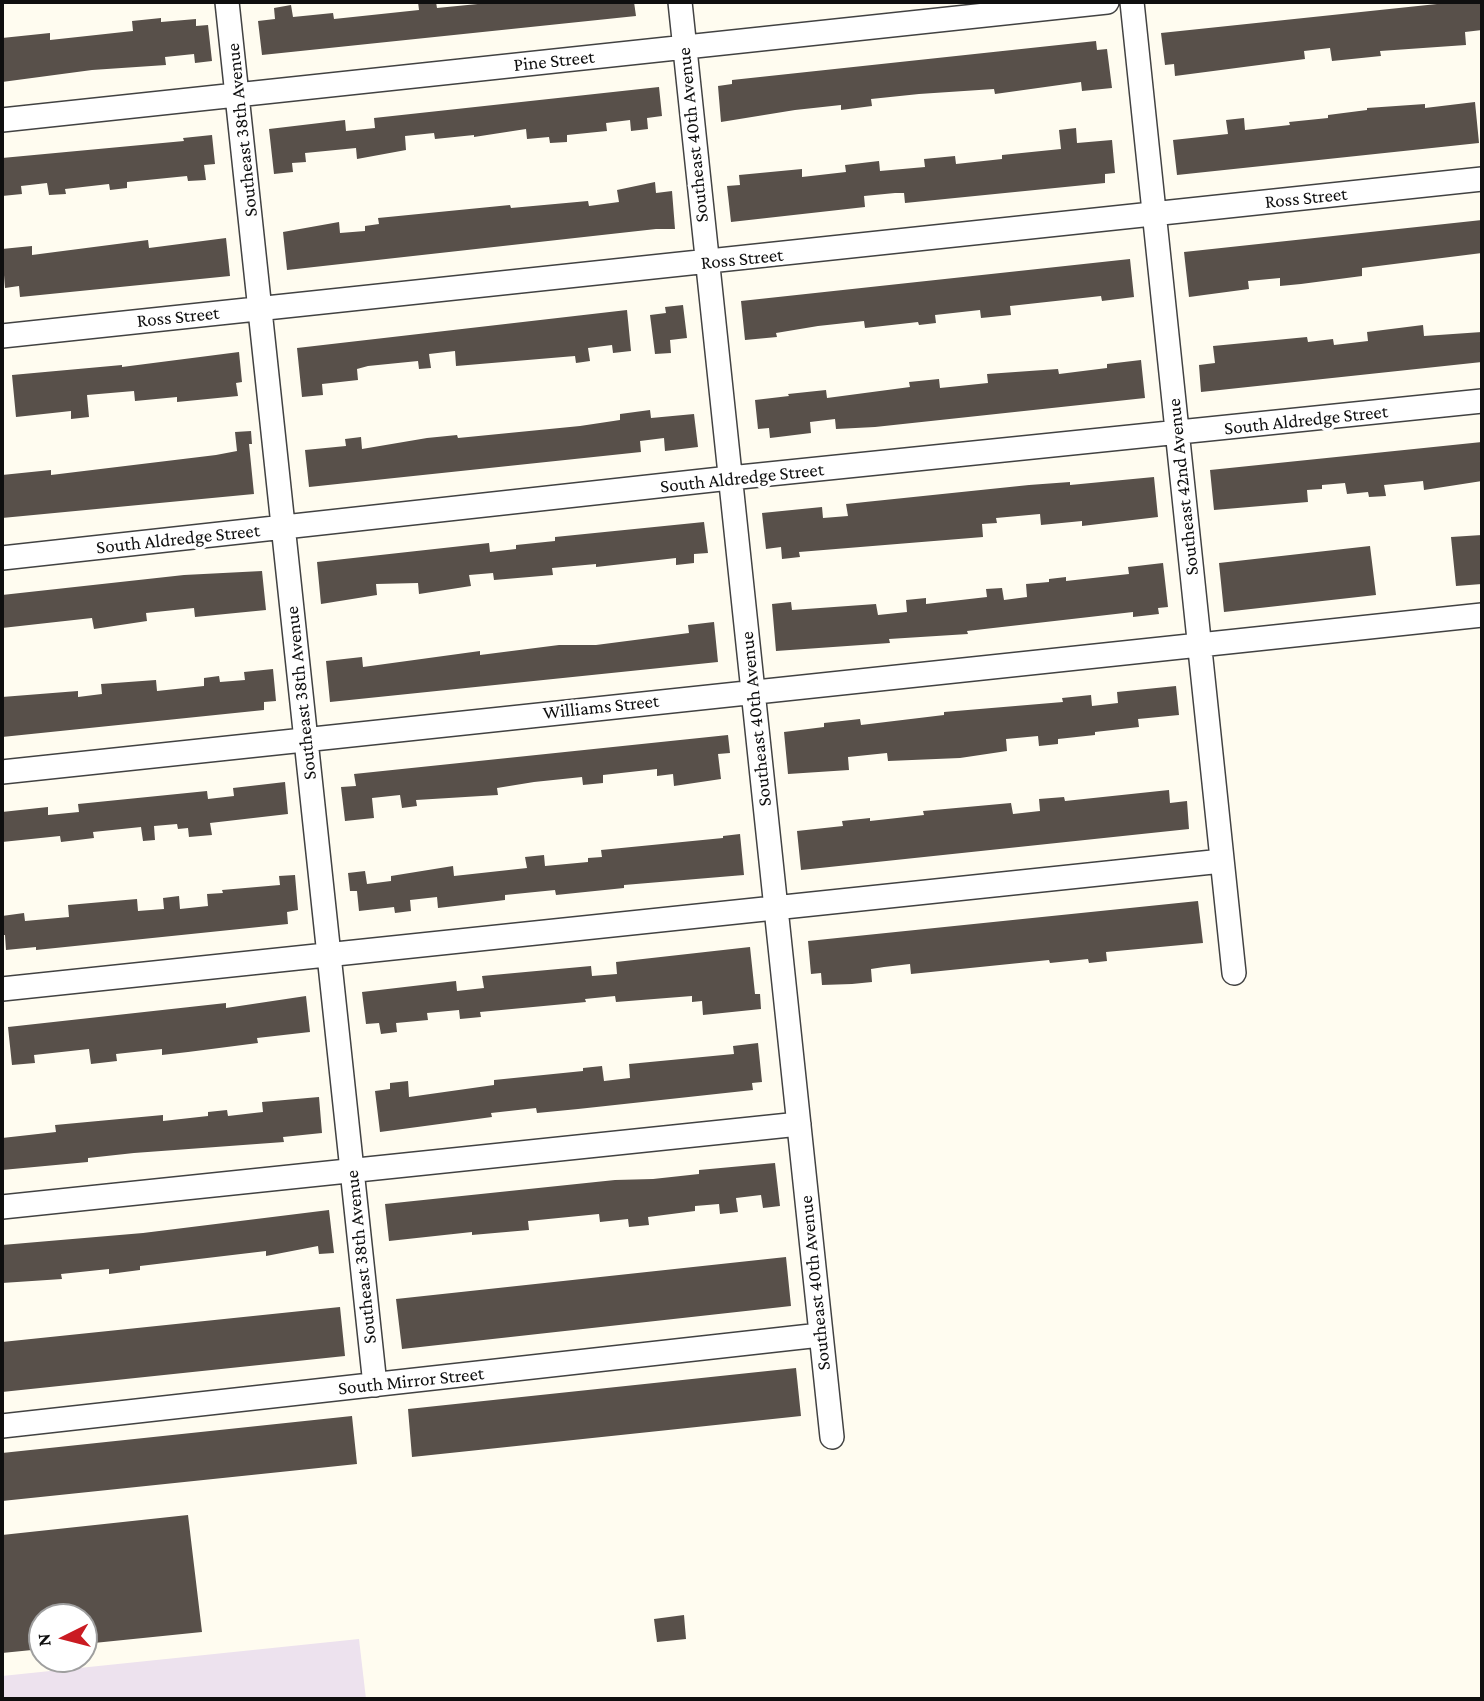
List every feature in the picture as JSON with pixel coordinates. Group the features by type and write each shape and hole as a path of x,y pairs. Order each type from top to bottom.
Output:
{"street":[{"name":"Southeast 38th Avenue","path":"227,2 375,1385"},
{"name":"Southeast 40th Avenue","path":"680,2 832,1437"},
{"name":"Pine Street","path":"2,120 1107,2"},
{"name":"Southeast 42nd Avenue","path":"1132,2 1234,973"},
{"name":"Ross Street","path":"2,336 1482,179"},
{"name":"South Aldredge Street","path":"2,558 730,478 1482,401"},
{"name":"Williams Street","path":"2,772 752,690 1482,615"},
{"path":"2,989 1222,862"},
{"path":"2,1207 799,1124"},
{"name":"South Mirror Street","path":"2,1426 820,1335"}],"shaded area":[{"path":"359,1639 366,1699 2,1699 2,1676 98,1673 98,1666"}],"building":[{"path":"418,2 436,2 437,8 498,2 634,2 636,16 262,55 258,21 275,19 274,8 291,5 293,17 333,13 334,19 419,10"},
{"path":"1456,2 1482,2 1482,30 1465,32 1466,45 1380,51 1381,56 1332,61 1330,48 1304,51 1305,59 1175,76 1174,64 1165,65 1161,33"},
{"path":"161,18 161,22 196,19 196,26 208,25 212,61 195,63 194,54 165,57 166,65 92,70 2,82 2,38 50,33 50,40 133,31 132,21"},
{"path":"1096,41 1097,50 1107,49 1112,88 1082,91 1081,82 995,94 994,89 919,94 871,99 872,106 841,110 841,105 721,122 718,86 732,84 732,80"},
{"path":"659,87 662,116 647,118 648,129 631,131 630,120 606,123 607,131 567,135 567,142 550,143 549,137 527,139 526,129 474,137 435,139 434,133 405,136 406,150 357,159 356,148 305,153 306,162 292,163 293,172 274,174 269,129 345,120 346,131 375,128 374,118"},
{"path":"1475,102 1479,143 1177,175 1173,140 1228,134 1226,120 1244,118 1245,130 1290,125 1289,122 1328,118 1328,115 1367,108 1425,104 1425,108"},
{"path":"1076,128 1077,143 1112,140 1115,173 1105,174 1105,183 905,203 904,193 864,196 865,207 731,222 727,186 740,185 739,175 802,169 802,177 846,172 845,165 879,161 880,171 925,167 924,159 955,156 956,164 1002,159 1002,155 1061,149 1059,130"},
{"path":"212,135 215,164 204,165 206,180 188,181 187,176 127,182 127,188 110,190 109,184 65,189 66,194 49,195 47,183 21,186 22,194 2,196 2,158 184,141 183,138"},
{"path":"655,182 656,193 672,191 675,229 287,270 283,232 339,222 340,233 365,231 365,226 379,224 378,218 510,205 511,208 588,201 589,206 619,202 617,190"},
{"path":"1482,220 1482,253 1362,268 1362,276 1301,284 1280,286 1280,278 1248,281 1249,289 1189,297 1184,252"},
{"path":"226,238 230,276 20,297 19,286 5,288 2,249 32,246 32,255 148,240 149,248"},
{"path":"1130,259 1134,297 1102,301 1101,296 1010,306 1011,315 981,318 980,310 935,315 936,323 919,325 918,322 865,328 864,321 818,326 776,333 777,337 745,340 741,301"},
{"path":"683,305 687,338 670,340 671,353 655,354 650,315 666,313 665,307"},
{"path":"627,310 631,351 613,353 612,345 588,348 590,361 576,363 575,356 456,366 455,351 429,354 431,368 419,369 418,361 368,366 357,369 358,380 322,384 323,395 302,397 297,348"},
{"path":"1423,325 1424,336 1482,332 1482,362 1201,392 1199,365 1215,363 1213,346 1307,337 1308,342 1333,339 1334,345 1368,341 1367,332"},
{"path":"239,352 242,382 236,383 238,396 177,402 177,397 135,401 134,391 87,395 89,417 71,419 71,411 16,417 12,375 122,367"},
{"path":"1141,360 1145,398 875,427 836,429 835,419 810,422 811,433 770,438 769,428 758,429 755,400 789,396 788,394 826,390 827,398 910,387 909,382 939,379 940,388 988,383 987,374 1058,369 1059,374 1107,368 1107,364"},
{"path":"650,410 651,418 694,414 698,447 665,451 664,438 640,441 641,452 309,487 305,450 346,446 345,439 361,437 362,449 427,438 457,435 458,438 580,426 620,420 620,414"},
{"path":"251,431 252,444 249,444 254,494 2,518 2,475 51,470 51,475 216,455 237,451 235,432"},
{"path":"1482,442 1482,481 1424,490 1423,481 1384,485 1386,496 1369,497 1368,492 1347,494 1345,483 1322,485 1322,489 1307,490 1308,502 1214,510 1210,470"},
{"path":"1154,477 1158,517 1082,526 1082,521 1041,525 1040,514 996,518 997,523 982,524 983,537 799,552 800,557 782,559 781,547 766,549 762,513 822,507 823,518 848,516 846,504 1029,485 1070,482 1070,485"},
{"path":"704,522 708,553 694,554 694,563 676,565 676,558 596,567 596,564 552,568 553,575 494,580 493,573 469,575 471,586 419,594 418,583 376,584 377,595 321,604 317,562 489,543 490,552 516,549 516,545 555,541 555,537"},
{"path":"1482,535 1482,584 1456,586 1451,537"},
{"path":"1370,546 1376,595 1224,612 1219,563"},
{"path":"1163,563 1168,607 1158,608 1159,614 1133,617 1133,612 967,631 968,634 889,639 890,643 776,651 772,604 791,602 792,610 876,604 878,615 907,612 906,600 926,598 926,604 987,597 986,589 1002,588 1004,600 1027,597 1026,584 1066,577 1066,581 1129,574 1128,567"},
{"path":"262,571 266,610 195,617 194,608 146,613 147,621 94,629 92,618 2,628 2,595 184,575"},
{"path":"714,622 718,662 330,702 326,661 362,657 363,667 480,651 480,655 559,645 596,645 689,633 688,625"},
{"path":"273,669 276,701 264,702 264,710 2,737 2,697 78,691 78,697 102,694 101,684 156,680 157,691 204,686 204,678 219,676 220,682 245,680 244,672"},
{"path":"1176,686 1179,715 1138,719 1139,727 1058,739 1058,744 1039,746 1038,736 1006,739 1007,751 960,758 888,761 887,753 848,757 849,770 788,774 784,732 824,727 824,723 860,719 861,725 944,715 944,712 1063,702 1062,698 1091,695 1092,706 1118,703 1117,692"},
{"path":"728,735 730,753 718,754 721,779 674,786 673,774 657,776 657,769 603,775 603,783 583,785 582,777 497,788 498,795 416,800 417,806 402,808 400,795 372,798 374,818 345,821 341,787 356,786 354,774"},
{"path":"285,782 288,814 210,823 212,835 189,837 188,828 178,829 177,824 154,826 155,840 143,841 141,827 93,832 94,838 61,842 60,836 2,842 2,812 48,807 48,815 79,812 78,804 207,791 208,799 234,796 233,788"},
{"path":"1169,790 1170,803 1187,801 1189,829 801,870 797,831 843,826 842,821 870,818 870,821 924,815 923,811 1011,803 1013,814 1040,811 1039,799 1064,797 1065,801"},
{"path":"740,834 744,875 624,885 624,888 556,895 555,890 505,895 505,900 438,908 437,897 410,900 411,911 395,913 394,907 359,911 357,891 350,891 348,873 365,871 367,884 391,881 391,876 453,866 454,876 527,868 525,857 544,855 545,866 588,862 588,858 602,857 601,850"},
{"path":"295,875 298,910 287,912 288,924 36,950 36,947 6,950 5,935 2,935 2,916 24,913 25,921 69,917 68,905 137,899 138,911 164,909 163,898 179,896 180,909 208,906 207,894 223,893 222,890 280,885 279,876"},
{"path":"1198,901 1203,943 1106,952 1107,961 1089,963 1088,959 1050,963 1049,960 911,974 910,964 884,967 871,969 872,982 852,984 822,985 821,973 811,974 808,941"},
{"path":"750,947 755,994 760,994 761,1009 703,1015 702,1001 692,1002 692,996 616,1002 615,996 585,999 586,1002 480,1012 481,1017 460,1019 459,1010 427,1013 428,1020 396,1023 397,1032 381,1034 379,1023 366,1024 362,992 456,981 457,991 484,988 482,976 591,966 592,976 617,974 616,962"},
{"path":"306,996 310,1032 257,1038 258,1043 162,1055 162,1049 116,1054 117,1061 91,1064 89,1049 34,1055 35,1063 12,1065 8,1027 226,1003 226,1008"},
{"path":"758,1043 762,1082 752,1083 753,1090 537,1113 536,1108 491,1113 492,1117 380,1132 375,1091 390,1089 390,1083 408,1081 409,1097 494,1085 494,1080 583,1071 583,1068 602,1066 604,1081 630,1078 629,1064 734,1054 733,1046"},
{"path":"319,1097 322,1133 283,1137 284,1142 134,1153 88,1158 88,1162 2,1170 2,1138 56,1132 55,1125 163,1115 163,1121 208,1116 208,1112 227,1110 228,1116 263,1112 262,1102"},
{"path":"775,1163 780,1206 763,1208 761,1195 736,1198 738,1212 720,1214 719,1204 695,1206 695,1211 648,1217 649,1225 629,1227 628,1219 600,1222 599,1214 528,1221 529,1230 472,1235 472,1232 389,1241 385,1204 615,1180 653,1179 699,1174 699,1170"},
{"path":"329,1210 334,1253 319,1254 318,1246 266,1256 266,1251 140,1266 140,1270 109,1274 109,1269 61,1274 62,1279 2,1283 2,1245 143,1233"},
{"path":"786,1257 791,1306 402,1349 396,1299"},
{"path":"340,1307 345,1356 2,1392 2,1342"},
{"path":"796,1368 801,1416 412,1457 408,1409"},
{"path":"352,1416 357,1464 2,1501 2,1453"},
{"path":"188,1515 202,1632 98,1643 98,1603 28,1603 28,1650 2,1653 2,1535"},
{"path":"684,1615 686,1639 657,1642 654,1619"}]}
